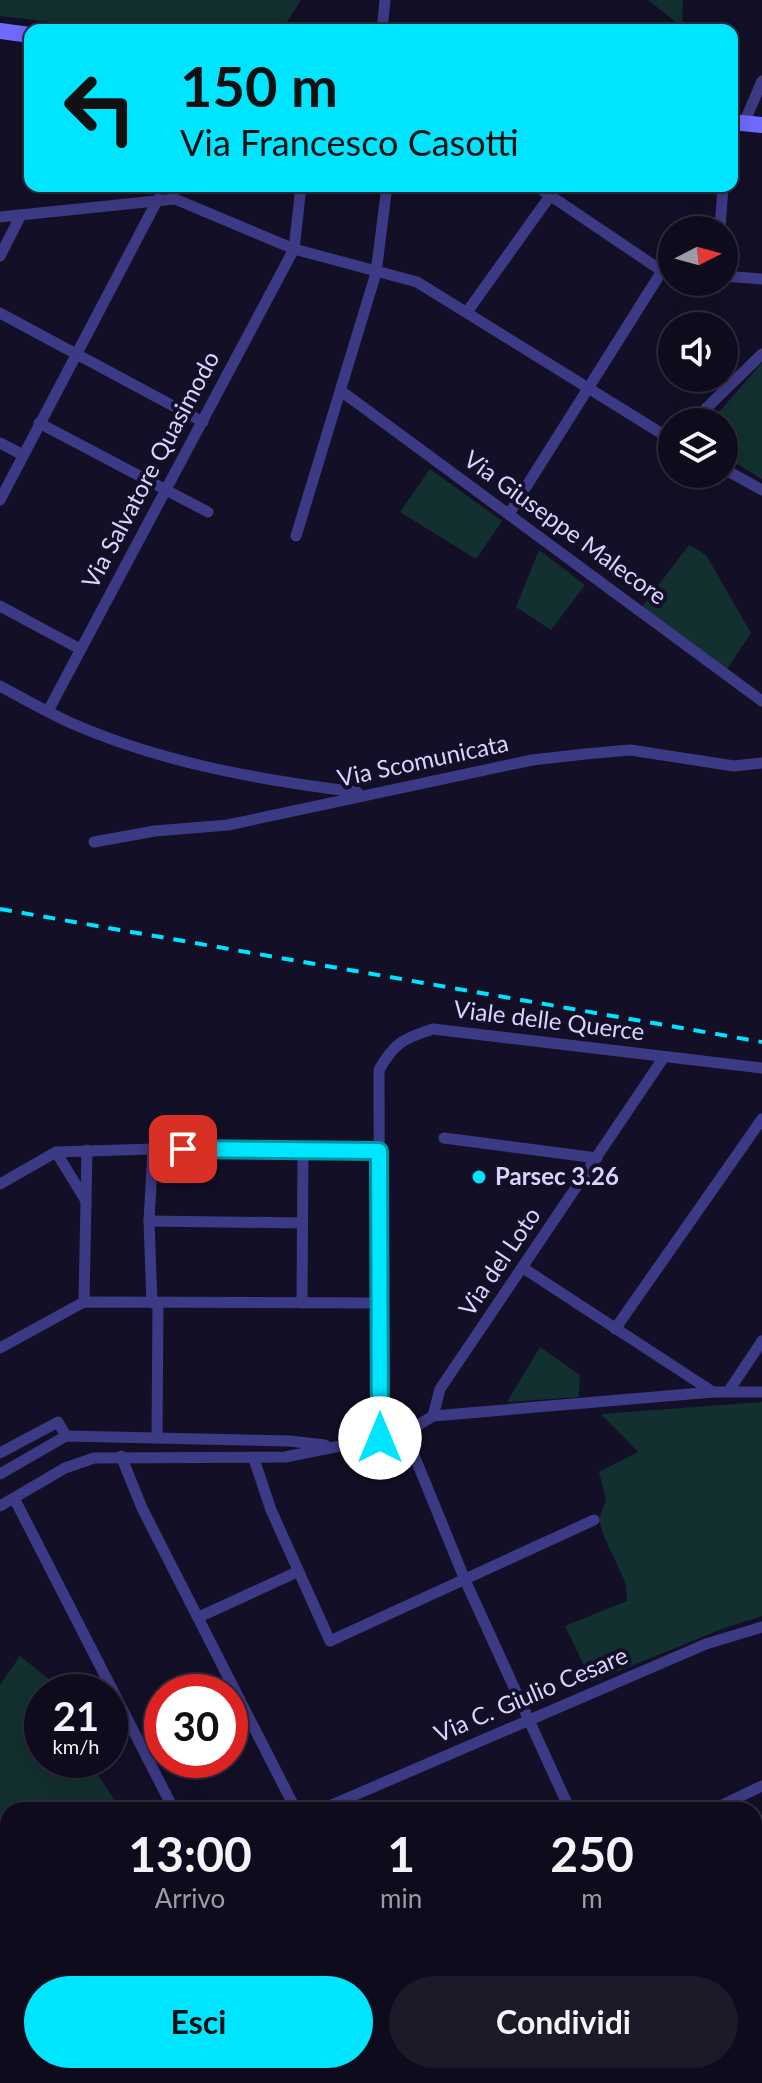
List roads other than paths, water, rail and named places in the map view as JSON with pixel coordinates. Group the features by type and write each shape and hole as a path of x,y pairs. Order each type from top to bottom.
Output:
{"main road":[{"path":"0,31 24,34"},
{"path":"738,122 762,125"}],"street":[{"path":"383,24 385,0"},
{"path":"738,122 762,81"},
{"path":"294,249 300,192"},
{"path":"296,536 376,273 386,192"},
{"path":"544,192 658,265"},
{"path":"721,216 723,192"},
{"path":"467,312 550,196"},
{"path":"0,500 158,199"},
{"path":"0,217 175,199 294,249 417,282 658,432"},
{"path":"0,256 21,215"},
{"name":"Via Salvatore Quasimodo","path":"48,711 294,249"},
{"path":"738,277 762,279"},
{"path":"509,514 658,285"},
{"path":"0,313 203,422"},
{"path":"706,408 762,354"},
{"name":"Via Giuseppe Malecore","path":"341,391 762,701"},
{"path":"39,423 208,512"},
{"path":"0,443 23,455"},
{"path":"738,477 762,490"},
{"path":"0,606 80,649"},
{"path":"0,686 72,723 149,751 227,773 368,794"},
{"name":"Via Scomunicata","path":"94,842 155,831 228,825 532,760 615,751 660,753 734,766 762,763"},
{"name":"Viale delle Querce","path":"380,1438 379,1070 391,1048 433,1029 762,1068"},
{"name":"Via del Loto","path":"433,1416 440,1389 664,1057"},
{"path":"615,1329 762,1119"},
{"path":"444,1138 597,1158"},
{"path":"0,1184 56,1152 153,1149 379,1151"},
{"path":"153,1149 149,1221 155,1303 157,1438"},
{"path":"84,1302 87,1150"},
{"path":"302,1303 303,1150"},
{"path":"56,1152 86,1202"},
{"path":"149,1221 302,1223"},
{"path":"523,1268 713,1392"},
{"path":"0,1348 84,1302 379,1303"},
{"path":"728,1392 762,1341"},
{"path":"0,1506 65,1468 94,1458 285,1457 405,1433 433,1416 713,1392 762,1392"},
{"path":"0,1453 58,1422 66,1436"},
{"path":"405,1433 465,1580 566,1802"},
{"path":"0,1474 66,1436 289,1441 336,1447"},
{"path":"121,1456 142,1508 292,1802"},
{"path":"254,1459 271,1510 330,1641 594,1520"},
{"path":"14,1498 170,1802"},
{"path":"199,1617 297,1572"},
{"name":"Via C. Giulio Cesare","path":"338,1802 706,1644 762,1627"},
{"path":"729,1802 762,1786"}],"railway":[{"path":"0,909 762,1042"}],"place":[{"name":"Parsec 3.26","path":"479,1177"}]}
